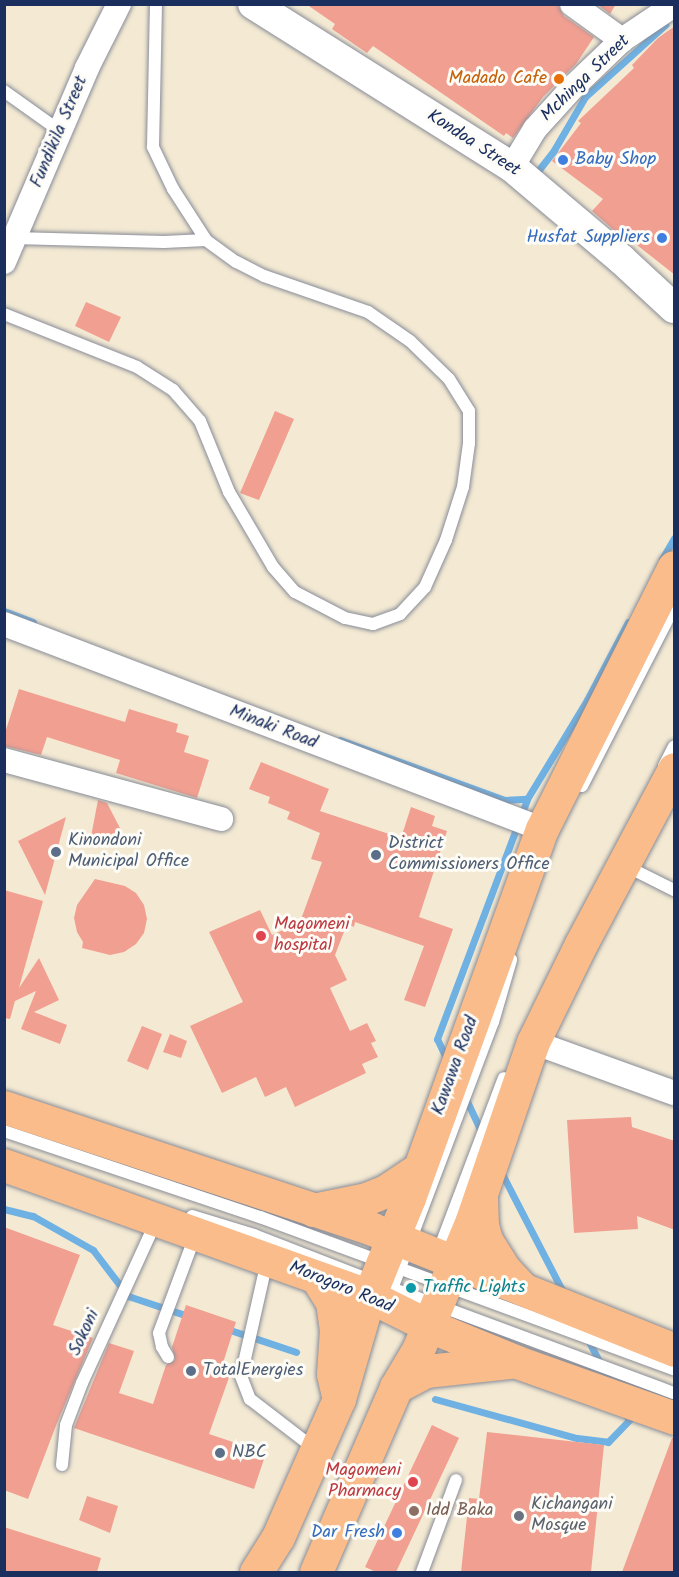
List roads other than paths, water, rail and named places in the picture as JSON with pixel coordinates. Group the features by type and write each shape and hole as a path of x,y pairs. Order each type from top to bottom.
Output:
{"main road":[{"name":"Kawawa Road","path":"316,1572 396,1387 418,1350 412,1278 419,1169 546,837 675,567"},
{"name":"Kawawa Road","path":"256,1572 278,1537 339,1399 412,1278 481,1198 533,1042 623,865 675,769"},
{"name":"Morogoro Road","path":"4,1107 311,1210 412,1278 517,1362 675,1418"},
{"name":"Morogoro Road","path":"6,1168 166,1215 195,1235 317,1278 412,1278 523,1289 675,1350"},
{"path":"311,1210 366,1199 386,1191 419,1169"},
{"path":"481,1198 482,1225 486,1240 505,1270 523,1289"},
{"path":"317,1278 332,1302 336,1329 333,1374 339,1399"},
{"path":"396,1387 426,1371 517,1362"}],"street":[{"name":"Fundikila Street","path":"4,262 87,68 119,4"},
{"name":"Kondoa Street","path":"253,4 512,167 675,308"},
{"path":"572,4 622,40"},
{"name":"Mchinga Street","path":"512,167 535,129 574,86 622,40 675,5"},
{"name":"Minaki Road","path":"4,624 546,837"},
{"path":"4,760 221,819"},
{"path":"533,1042 675,1093"}],"lane":[{"path":"4,314 137,367 173,390 200,421 229,492 273,567 295,592 345,618 373,624 400,614 425,587 446,540 463,487 469,443 469,411 449,379 418,348 368,312 264,276 236,262 206,240 173,189 153,147 156,4"},
{"path":"4,91 60,131"},
{"path":"15,238 164,242 206,240"},
{"path":"578,793 675,608"},
{"path":"546,986 675,746"},
{"name":"Kawawa Road","path":"528,907 546,837"},
{"path":"623,865 675,890"},
{"name":"Kawawa Road","path":"412,1278 515,949"},
{"name":"Kawawa Road","path":"412,1278 507,1071"},
{"name":"Morogoro Road","path":"4,1131 260,1217 412,1278 675,1393"},
{"name":"Morogoro Road","path":"166,1215 255,1235 412,1278 675,1368"},
{"name":"Sokoni","path":"62,1465 66,1425 82,1383 166,1215"},
{"path":"168,1357 162,1347 159,1334 195,1235"},
{"path":"268,1259 241,1376 250,1400 316,1450"},
{"path":"422,1572 456,1480"}],"waterway":[{"path":"534,176 554,150 585,97 665,25"},
{"path":"662,559 674,538"},
{"path":"4,611 33,622"},
{"path":"447,1060 437,1039 527,799 587,700 628,622"},
{"path":"340,740 505,800 527,799"},
{"path":"465,1097 482,1133"},
{"path":"500,1170 564,1294"},
{"path":"4,1209 33,1216 93,1250 128,1296 191,1317"},
{"path":"224,1328 296,1352"},
{"path":"587,1338 611,1384"},
{"path":"435,1399 577,1438 608,1442 629,1420 625,1413"}],"place":[{"name":"Madado Cafe","path":"559,79"},
{"name":"Baby Shop","path":"563,160"},
{"name":"Husfat Suppliers","path":"662,238"},
{"name":"Kinondoni Municipal Office","path":"56,852"},
{"name":"District Commissioners Office","path":"376,855"},
{"name":"Magomeni hospital","path":"261,936"},
{"name":"Traffic Lights","path":"411,1288"},
{"name":"TotalEnergies","path":"191,1371"},
{"name":"NBC","path":"220,1453"},
{"name":"Magomeni Pharmacy","path":"413,1482"},
{"name":"Idd Baka","path":"414,1511"},
{"name":"Kichangani Mosque","path":"519,1516"},
{"name":"Dar Fresh","path":"397,1533"}]}
